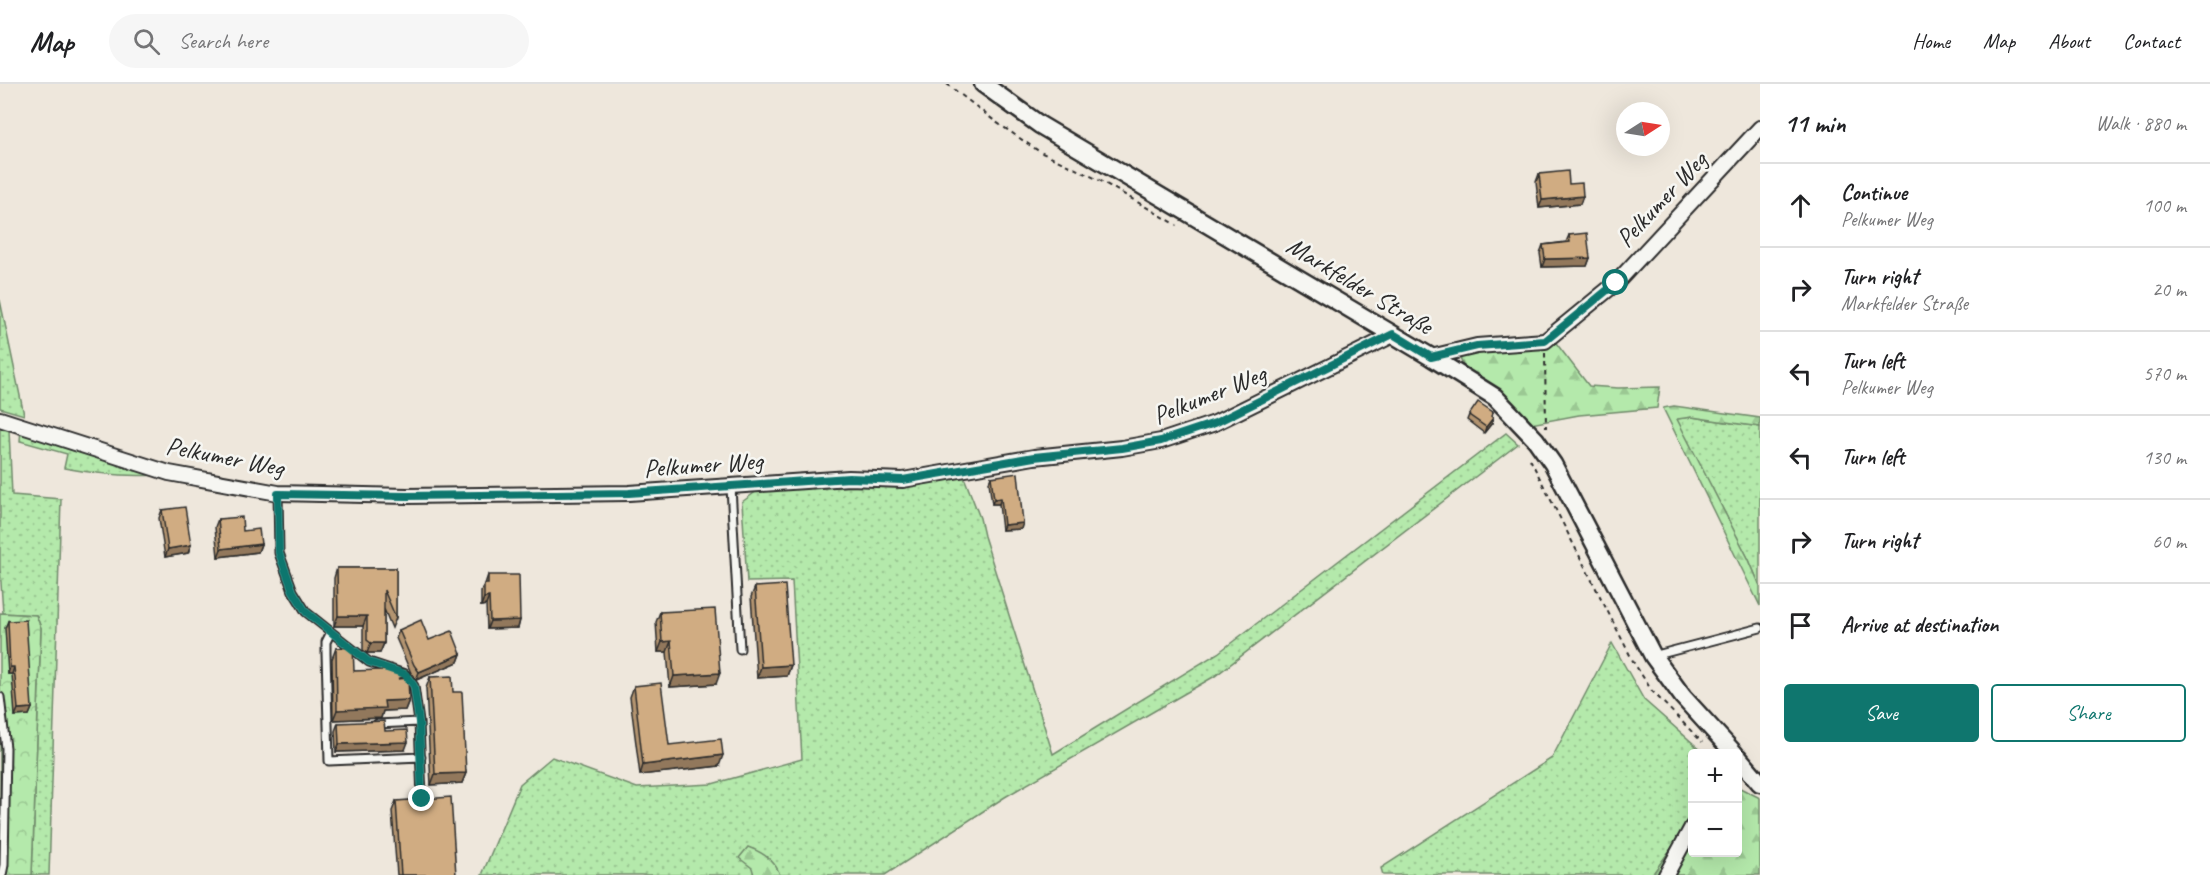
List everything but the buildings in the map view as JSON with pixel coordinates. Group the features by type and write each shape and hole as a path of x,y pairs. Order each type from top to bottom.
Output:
{"street":[{"name":"Markfelder Straße","path":"983,84 1040,125 1495,397 1536,440 1553,464 1653,656 1683,698 1728,749"},
{"name":"Pelkumer Weg","path":"1545,341 1616,283 1760,128"},
{"name":"Pelkumer Weg","path":"0,419 169,473 278,494 407,496 629,493 849,478 903,480 1034,457 1122,448 1161,441 1215,423 1393,334"},
{"path":"1431,357 1477,346 1545,341"},
{"name":"Markfelder Straße","path":"1742,765 1760,783"},
{"path":"1666,875 1688,834"}],"lane":[{"path":"731,487 740,649"},
{"path":"278,494 279,553 293,591 306,612 369,662 407,675 415,691 419,722 422,799"},
{"path":"1653,656 1760,628"},
{"path":"330,632 326,645 329,761 421,758"},
{"path":"0,697 6,748 2,875"},
{"path":"374,724 419,722"},
{"path":"328,726 339,725"}],"path":[{"path":"947,84 1040,152 1099,180 1182,228"},
{"path":"1536,440 1546,429 1545,341"}],"green space":[{"path":"0,300 24,415 0,408"},
{"path":"1553,339 1589,386 1660,387 1657,408 1579,415 1531,424 1464,368 1459,356"},
{"path":"1674,406 1760,418 1760,427 1692,417 1677,419 1749,560 1760,586 1760,606 1663,408"},
{"path":"1692,417 1760,427 1760,586 1749,560 1676,419"},
{"path":"0,429 9,430 12,495 61,499 49,875 32,875 41,628 36,615 3,613 0,568"},
{"path":"21,429 156,475 110,475 64,468 67,454 20,441"},
{"path":"1506,433 1518,444 1215,676 1005,797 885,875 482,875 520,784 552,757 637,788 712,784 802,759 792,581 747,582 742,502 761,488 871,486 964,477 980,518 1053,754 1218,653"},
{"path":"0,613 36,615 41,628 32,875 0,875"},
{"path":"1612,643 1644,700 1699,749 1688,749 1688,826 1652,875 1383,875 1381,868 1552,758"},
{"path":"1742,789 1760,798 1760,875 1652,875 1688,826 1688,857 1742,857"},
{"path":"748,847 767,857 775,865 780,875 754,875 752,868 739,858"}],"route":[{"path":"422,799 418,707 414,686 405,674 364,659 306,612 293,591 279,553 278,494 407,496 629,493 849,478 903,480 1034,457 1122,448 1161,441 1215,423 1393,334 1431,357 1477,346 1545,341 1616,283"}]}
